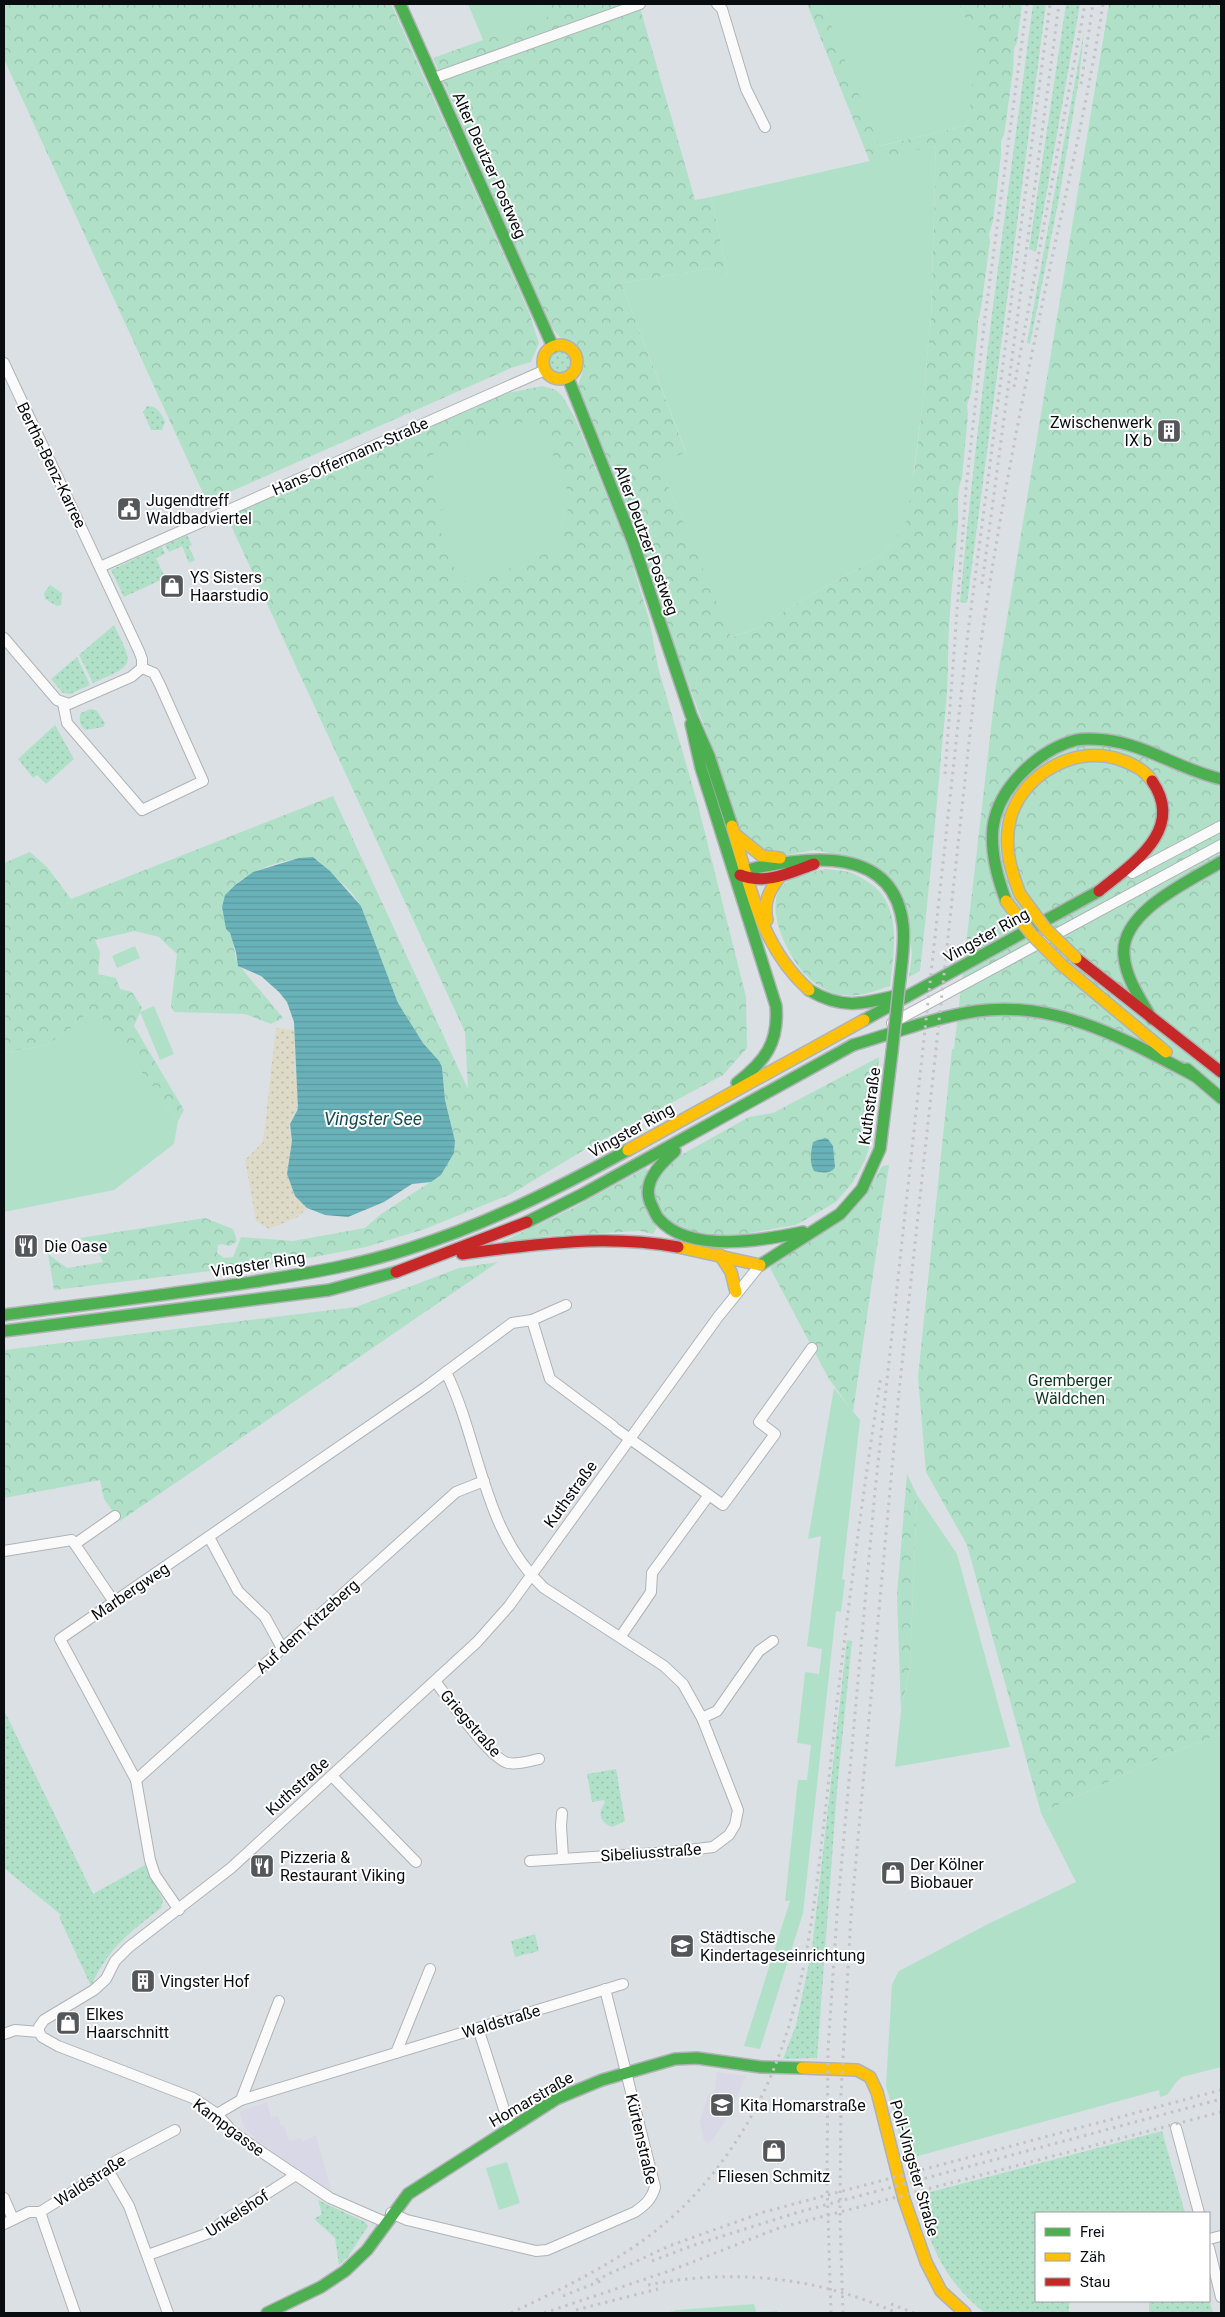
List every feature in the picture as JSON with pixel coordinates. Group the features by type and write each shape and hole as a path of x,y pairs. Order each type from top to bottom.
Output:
{"main road":[{"name":"Alter Deutzer Postweg","path":"400,4 553,347"},
{"path":"567,346 576,355 577,368 568,378 554,379 545,370 544,356 553,347 567,346"},
{"name":"Alter Deutzer Postweg","path":"568,378 633,542 690,715 693,740 739,897 770,986 776,1011 776,1028 773,1042 765,1058 750,1073 702,1110"},
{"name":"Alter Deutzer Postweg","path":"690,715 704,739 765,931 780,958"},
{"path":"1221,779 1188,770 1131,744 1107,740 1076,740 1047,753 1030,764 1000,802 994,826 992,848 998,884 1006,901 1018,920 1047,952 1221,1098"},
{"path":"1099,891 1147,850 1158,834 1163,809 1159,791 1149,776 1132,763 1110,756 1079,756 1049,770 1036,780 1016,802 1009,821 1007,842 1008,861 1012,877 1020,894 1045,928 1076,958 1220,1071"},
{"path":"735,833 750,849 762,856 806,859"},
{"name":"Kuthstraße","path":"746,876 776,863 806,859 844,860 875,874 892,892 902,917 904,935 883,1134 873,1170 851,1203 827,1223 814,1229 760,1265"},
{"path":"829,859 780,877 774,882 766,898 765,914 780,958 800,983 814,994 833,1002 867,1004 917,991"},
{"path":"729,861 746,876 780,877"},
{"path":"1152,1019 1131,981 1125,963 1123,946 1128,929 1136,919 1156,904 1221,862"},
{"path":"739,897 746,876"},
{"name":"Vingster Ring","path":"4,1315 213,1288 325,1270 406,1250 468,1229 531,1202 1099,891"},
{"path":"853,1045 936,1021 979,1011 1019,1009 1074,1019 1103,1029 1195,1076"},
{"name":"Vingster Ring","path":"4,1331 329,1290 408,1269 512,1229 583,1194 853,1045"},
{"path":"692,1134 655,1169 649,1182 648,1196 653,1212 661,1222 674,1231 698,1238 734,1242 763,1240 814,1229"},
{"path":"435,1258 550,1243 608,1240 720,1255 760,1265"},
{"path":"734,1242 754,1255 760,1265"},
{"path":"720,1255 732,1272 736,1292"},
{"name":"Homarstraße","path":"267,2313 326,2285 338,2276 366,2251 401,2200 417,2187 556,2099 602,2080 675,2059 697,2058 761,2067 857,2070 870,2077"},
{"name":"Poll-Vingster Straße","path":"870,2077 877,2092 904,2199 926,2262 937,2286 946,2297 966,2313"}],"street":[{"name":"Alter Deutzer Postweg","path":"434,78 640,4"},
{"path":"717,4 722,9 746,89 765,127"},
{"name":"Bertha-Benz-Karree","path":"4,364 139,651 142,659 142,668"},
{"name":"Hans-Offermann-Straße","path":"100,567 545,370"},
{"path":"4,638 57,700 63,703 69,704 130,678 142,668 154,674 204,781 142,810 67,722 63,703"},
{"name":"Vingster Ring","path":"1099,891 1221,826"},
{"name":"Vingster Ring","path":"853,1045 1221,845"},
{"name":"Kuthstraße","path":"39,2032 39,2027 44,2020 94,1990 106,1979 115,1961 129,1947 179,1910 230,1868 477,1642 510,1606 736,1292 760,1265"},
{"name":"Marbergweg","path":"179,1910 155,1875 150,1860 136,1780 60,1639 446,1372 512,1323 532,1320 566,1305"},
{"path":"532,1320 550,1379 723,1505 775,1434 759,1422 812,1348"},
{"path":"446,1372 459,1399 500,1528 531,1576"},
{"name":"Auf dem Kitzeberg","path":"136,1780 456,1492 484,1481"},
{"path":"621,1636 651,1592 652,1573 709,1495"},
{"path":"75,1544 116,1516"},
{"path":"209,1537 238,1591 264,1617 282,1648"},
{"path":"4,1551 72,1540 114,1602"},
{"name":"Sibeliusstraße","path":"530,1861 701,1850 713,1847 729,1836 737,1818 736,1801 702,1718 683,1684 664,1666 621,1636 544,1588 531,1576"},
{"path":"702,1718 716,1711 759,1651 774,1640"},
{"name":"Griegstraße","path":"435,1681 471,1728 500,1759 508,1763 522,1763 539,1759"},
{"path":"332,1776 416,1862"},
{"path":"562,1813 563,1858"},
{"path":"396,2053 430,1968"},
{"name":"Waldstraße","path":"217,2114 241,2100 622,1984"},
{"path":"605,1989 627,2072"},
{"path":"241,2100 279,2001"},
{"path":"478,2028 510,2128"},
{"path":"4,2034 15,2030 39,2032"},
{"name":"Kampgasse","path":"39,2032 42,2037 53,2044 193,2098 217,2114 232,2131 338,2203 388,2217 536,2251 547,2250 634,2212 646,2204"},
{"name":"Kürtenstraße","path":"627,2072 655,2187 653,2195 646,2204"},
{"path":"1176,2128 1199,2212"},
{"name":"Waldstraße","path":"8,2222 29,2212 40,2212 108,2170 116,2161 175,2130"},
{"path":"108,2170 129,2206 168,2313"},
{"name":"Unkelshof","path":"148,2255 210,2233 225,2220 296,2175"},
{"path":"4,2198 8,2222"},
{"path":"40,2212 76,2313"},
{"path":"1210,2252 1221,2297"}],"shaded area":[{"path":"717,2072 746,2076 724,2123 709,2144 704,2140 700,2122 708,2095 715,2093"},
{"path":"267,2102 271,2117 278,2116 289,2141 301,2138 302,2142 316,2135 331,2191 258,2142 244,2127 240,2114 241,2111"}],"green space":[{"path":"4,4 391,4 529,312 539,343 531,362 511,368 207,502 4,59"},
{"path":"468,4 543,4 548,17 483,40"},
{"path":"543,4 639,4 695,200 711,197 728,275 717,277 715,268 621,283 686,453 666,481 732,637 758,628 878,557 893,543 914,472 921,417 931,319 936,146 870,162 807,4 823,4 880,146 968,125 970,99 963,16 959,4 1022,4 1017,43 1014,48 1013,71 1004,135 1001,141 993,221 989,234 990,241 978,320 971,393 967,405 968,414 962,478 958,494 958,523 950,610 946,709 920,971 909,977 912,954 907,915 901,896 846,856 814,850 783,856 767,855 738,828 722,774 578,388 584,367 582,354 557,333 543,312 433,58 547,17"},
{"path":"823,4 959,4 963,16 979,25 968,125 879,146"},
{"path":"1033,4 1046,4 967,603 960,602 975,452"},
{"path":"1066,4 1080,4 1036,252 1029,249"},
{"name":"Gremberger Wäldchen","path":"1109,4 1221,4 1221,1734 1169,1754 1041,1813 967,1545 926,1472 918,1377 952,1049 954,1049 996,685"},
{"path":"1084,32 1079,79 1059,198 1030,344 1027,343"},
{"path":"936,146 931,319 921,417 907,520 893,543 878,557 758,628 731,637 666,481 661,463 686,452 621,283 715,268 717,276 728,275 711,197"},
{"path":"561,351 566,352 572,358 572,368 566,374 561,375 556,374 550,368 549,363 550,358 556,352"},
{"path":"542,386 556,390 563,397 575,418 626,543 649,619 658,667 698,805 746,997 747,1048 723,1075 584,1150 511,1194 425,1229 366,1247 293,1261 54,1290 48,1254 67,1268 103,1262 98,1252 80,1238 205,1218 233,1229 237,1241 230,1246 218,1245 217,1253 224,1258 233,1257 241,1237 293,1241 365,1228 381,1214 441,1175 454,1153 455,1141 445,1100 442,1067 423,1043 398,1003 361,906 352,893 318,860 291,860 250,874 232,887 226,895 223,904 223,914 227,930 232,938 238,963 283,1018 271,1024 245,1014 174,1012 171,1006 177,954 159,937 135,931 95,940 100,952 98,974 116,978 120,989 132,992 142,1008 134,1026 184,1110 178,1121 94,1008 47,1045 4,1053 4,863 30,852 47,867 71,899 333,796 468,1089 465,1032 227,517 503,394","holes":["572,500 562,522 560,541 435,515 445,509"]},
{"path":"147,406 154,407 160,413 165,422 162,430 151,430 143,412"},
{"path":"537,417 572,501 562,522 561,547 472,584 458,578 434,514 445,509 426,457"},
{"path":"187,535 192,545 189,547 195,560 189,563 182,546 169,552 165,545"},
{"path":"162,546 165,554 156,558 165,578 124,597 111,570"},
{"path":"50,585 62,593 61,605 57,606 45,599 44,593"},
{"path":"114,625 125,649 127,663 117,672 93,683 79,655"},
{"path":"77,657 90,685 70,694 63,693 51,679"},
{"path":"90,709 96,710 105,723 103,727 86,730 82,727 80,723 81,713"},
{"path":"55,725 74,759 46,784 37,775 33,778 18,759"},
{"path":"825,869 845,871 857,875 877,889 886,901 894,928 890,986 869,993 855,995 833,993 819,986 800,969 787,947 777,922 776,898 780,889 795,878"},
{"path":"135,946 140,958 117,968 112,956"},
{"path":"154,1006 174,1054 160,1060 140,1012"},
{"path":"94,1007 178,1121 174,1144 114,1190 4,1212 4,1053 47,1045 71,1028"},
{"path":"879,1057 871,1141 865,1160 853,1182 836,1202 796,1225 732,1236 694,1232 674,1226 656,1210 655,1183 672,1160 749,1117 773,1113"},
{"path":"889,1165 853,1412 829,1379 770,1268 786,1252 865,1196 882,1166"},
{"path":"646,1168 649,1171 644,1200 645,1206 657,1227 653,1234 640,1231 548,1236 497,1244 571,1209"},
{"path":"498,1262 120,1521 104,1499 100,1480 4,1498 4,1350 356,1307 459,1268"},
{"path":"834,1388 860,1420 842,1579 845,1580 841,1612 836,1611 803,1913 760,2049 744,2046 790,1901 785,1901 798,1780 807,1780 811,1745 797,1743 805,1672 819,1674 822,1649 807,1646 821,1536 808,1539"},
{"path":"907,1474 917,1495 910,1666 901,1711 897,1595"},
{"path":"917,1495 957,1554 1010,1747 895,1767 901,1711 910,1666"},
{"path":"847,1640 852,1641 837,1790 817,2058 783,2059 796,2025 812,1949"},
{"path":"4,1710 93,1894 145,1865 163,1900 161,1908 129,1934 112,1951 91,1986 59,1917 61,1915 4,1868"},
{"path":"1221,1734 1221,2067 1182,2077 1167,2095 1160,2097 1159,2090 907,2159 886,2086 892,1984 899,1971 988,1924 1076,1882 1041,1813 1169,1754"},
{"path":"616,1769 625,1821 612,1827 605,1823 601,1817 601,1810 605,1803 604,1800 592,1802 587,1774"},
{"path":"535,1934 539,1951 515,1957 511,1941"},
{"path":"1162,2131 1185,2212 1035,2212 1035,2302 1069,2302 1069,2313 985,2313 959,2288 940,2260 915,2196"},
{"path":"507,2162 520,2203 499,2210 486,2168"},
{"path":"318,2200 365,2222 368,2226 348,2257 339,2265 335,2238 314,2219 322,2214"},
{"path":"1149,2302 1210,2302 1213,2313 1149,2313"},
{"path":"754,2304 756,2312 777,2311 777,2313 666,2313 677,2310"}],"sand":[{"path":"276,1028 295,1030 298,1109 291,1120 289,1128 292,1141 287,1174 295,1196 307,1208 298,1217 269,1229 256,1221 245,1160 263,1142"}],"water":[{"name":"Vingster See","path":"313,857 330,871 361,906 398,1003 423,1043 442,1067 445,1100 455,1141 454,1153 441,1175 431,1182 412,1184 384,1202 348,1217 325,1215 307,1208 295,1196 287,1174 292,1141 290,1124 298,1109 294,1022 287,1002 279,992 261,976 238,966 230,933 226,929 222,907 225,895 253,872 299,858"},
{"path":"825,1138 833,1146 835,1167 829,1172 814,1171 811,1161 813,1142"}],"railway":[{"path":"945,774 966,489 985,317 1027,4"},
{"path":"831,2313 827,2183 828,2050 837,1914 875,1491 968,632 1050,4"},
{"path":"982,584 1059,4"},
{"path":"1014,387 1085,4"},
{"path":"1081,84 1093,4"},
{"path":"843,2313 840,2217 841,2094 851,1915 899,1392 975,687 988,593 1012,454 1082,121 1103,4"},
{"path":"511,2313 611,2261 635,2246 679,2211 699,2190 729,2152 752,2114 772,2074 798,1992 807,1948 820,1857 847,1620 881,1376"},
{"path":"596,2280 669,2246 764,2212 1221,2090"},
{"path":"652,2261 694,2245 799,2212 1221,2099"},
{"path":"544,2313 672,2270 779,2228 1221,2112"},
{"path":"648,2285 712,2277 775,2279 837,2291 897,2313"},
{"path":"563,2296 603,2280"},
{"path":"576,2310 658,2289"},
{"path":"891,2304 914,2313"}],"traffic: fast":[{"path":"400,4 553,347"},
{"path":"568,378 633,542 691,715 709,756 732,826"},
{"path":"691,724 701,768 776,1006 775,1031 768,1050 755,1067 737,1083"},
{"path":"1006,901 993,855 992,836 996,812 1011,785 1034,762 1048,752 1076,740 1106,740 1136,747 1192,770 1221,779"},
{"path":"743,880 751,869 798,861 822,860 845,862 866,869 883,881 896,899 904,932 900,979"},
{"path":"1152,1019 1135,989 1125,965 1125,940 1133,925 1144,912 1175,888 1221,862"},
{"path":"864,1020 1099,891"},
{"path":"892,1052 900,979"},
{"path":"809,990 842,1003 863,1003 899,995"},
{"path":"853,1045 930,1021 977,1011 1007,1009 1036,1011 1063,1017 1117,1037 1195,1076"},
{"path":"527,1222 583,1194 853,1045"},
{"path":"760,1265 840,1214 862,1189 880,1149 892,1052"},
{"path":"1187,1069 1221,1098"},
{"path":"4,1315 259,1281 371,1260 465,1229 574,1179 628,1150"},
{"path":"675,1151 663,1162 653,1176 648,1190 649,1198 657,1216 672,1230 689,1237 708,1241 728,1242 749,1241 803,1232"},
{"path":"4,1331 329,1290 396,1272"},
{"path":"267,2313 321,2287 345,2271 367,2250 408,2194 556,2099 602,2080 675,2059 697,2058 761,2067 802,2068"}],"traffic: slow":[{"path":"560,345 567,346 572,350 576,355 577,362 576,369 572,374 567,378 560,379 553,378 548,374 544,369 543,362 544,355 548,350 553,346 560,345"},
{"path":"1020,894 1009,856 1008,836 1011,816 1018,800 1028,786 1055,766 1071,759 1088,756 1105,756 1121,760 1142,771 1152,781"},
{"path":"732,826 751,893 768,935 792,973 809,990"},
{"path":"736,835 762,856 780,858"},
{"path":"767,920 766,902 780,877"},
{"path":"1020,894 1045,928 1076,958"},
{"path":"1006,901 1032,935 1063,966"},
{"path":"1063,966 1166,1052"},
{"path":"628,1150 864,1020"},
{"path":"678,1247 760,1265"},
{"path":"720,1255 731,1272 736,1292"},
{"path":"802,2068 857,2070 870,2077 877,2092 904,2199 926,2262 941,2291 965,2313"}],"traffic: jam":[{"path":"1099,891 1139,857 1151,844 1159,830 1163,815 1161,799 1152,781"},
{"path":"740,875 759,879 777,877 814,864"},
{"path":"1076,958 1221,1072"},
{"path":"396,1272 527,1222"},
{"path":"462,1254 543,1244 596,1241 623,1241 678,1247"}],"place":[{"name":"Zwischenwerk IX b","path":"1169,431"},
{"name":"Jugendtreff Waldbadviertel","path":"129,509"},
{"name":"YS Sisters Haarstudio","path":"172,586"},
{"name":"Die Oase","path":"26,1246"},
{"name":"Pizzeria & Restaurant Viking","path":"262,1866"},
{"name":"Der Kölner Biobauer","path":"893,1873"},
{"name":"Städtische Kindertageseinrichtung","path":"682,1946"},
{"name":"Vingster Hof","path":"143,1981"},
{"name":"Elkes Haarschnitt","path":"68,2023"},
{"name":"Kita Homarstraße","path":"722,2105"},
{"name":"Fliesen Schmitz","path":"774,2151"}]}
